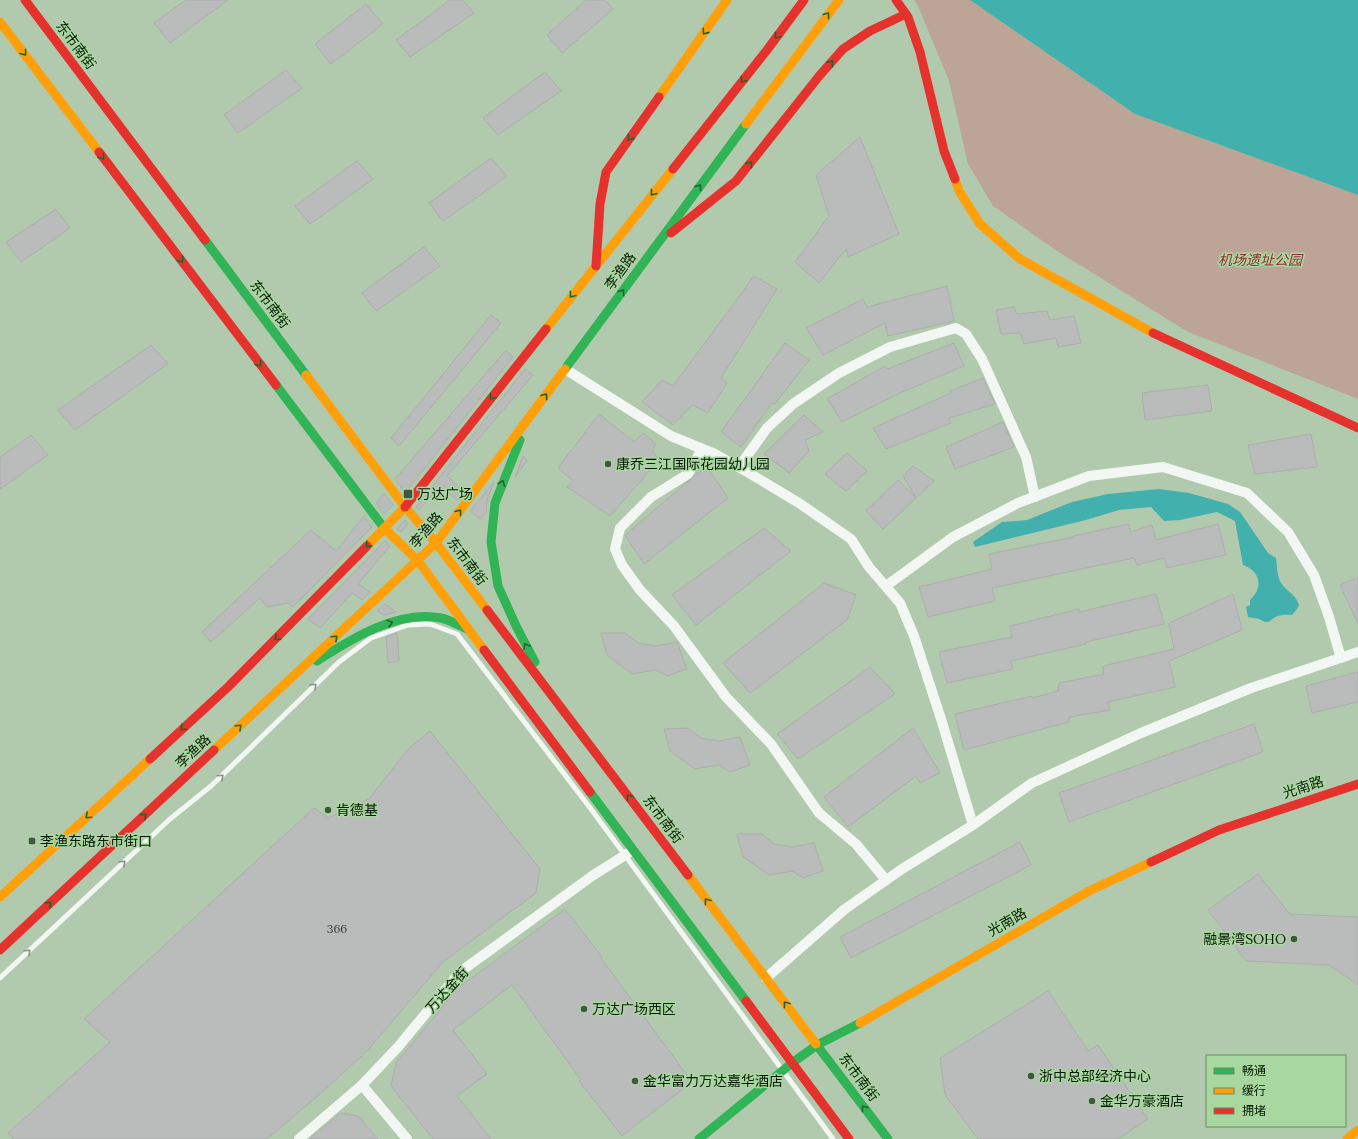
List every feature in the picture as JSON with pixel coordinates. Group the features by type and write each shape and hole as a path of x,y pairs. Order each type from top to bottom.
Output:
{"main road":[{"name":"东市南街","path":"25,0 405,507 436,543 888,1139"},
{"path":"596,266 600,204 606,172 727,0"},
{"name":"李渔路","path":"0,897 228,687 405,507 767,50 804,0"},
{"name":"李渔路","path":"0,950 436,543 839,0"},
{"path":"896,0 908,17 920,52 944,151 959,191 980,224 1020,259 1154,334 1358,428"},
{"path":"657,244 736,182 820,75 843,49 870,31 906,14"},
{"path":"0,22 384,528 418,561 470,630 629,853 850,1139"},
{"path":"531,415 494,503 491,542 498,586 517,628 558,705"},
{"path":"295,675 349,640 390,622 423,616 442,618 470,630"},
{"name":"光南路","path":"699,1139 782,1070 817,1045 869,1018 1089,891 1219,830 1358,784"},
{"path":"1348,1139 1358,1130"}],"street":[{"path":"740,467 767,428 793,404 833,377 890,347 956,328 966,334 982,359 1026,457 1035,497"},
{"path":"565,369 671,436 740,467 799,503 851,539 869,567 900,603 914,636 973,825"},
{"path":"702,449 688,474 651,497 620,528 615,549 622,566 640,590 674,626 726,697 771,744 819,813 856,844 886,880"},
{"path":"886,586 954,537 1018,503 1089,476 1163,468 1247,493 1288,532 1314,575 1329,617 1341,658"},
{"path":"766,978 845,909 886,880 973,825 1032,783 1134,736 1251,688 1358,652"},
{"name":"万达金街","path":"299,1139 362,1085 398,1047 460,972 592,876 629,853"},
{"path":"362,1085 407,1139"}],"lane":[{"path":"0,978 170,819 211,786 339,662 371,638 408,625 430,624 458,634 629,853 782,1070 833,1139"}],"green space":[{"name":"机场遗址公园","path":"914,0 970,0 1135,114 1358,195 1358,399 1188,332 1057,251 993,206 968,164 949,81 918,6"}],"water":[{"path":"970,0 1358,0 1358,195 1135,114"},
{"path":"1159,489 1189,493 1228,504 1240,512 1268,553 1276,558 1281,583 1293,595 1299,605 1292,615 1280,616 1269,622 1248,617 1246,607 1250,605 1250,600 1257,590 1258,580 1253,571 1243,565 1235,521 1217,512 1180,520 1164,521 1151,507 1119,510 1086,520 975,547 973,542 1002,522 1027,520 1072,502 1108,494"}],"building":[{"path":"186,0 228,0 170,43 154,23"},
{"path":"450,0 463,0 474,13 410,57 396,40"},
{"path":"586,0 605,0 613,9 562,53 547,35"},
{"path":"366,4 383,24 331,64 315,44"},
{"path":"286,70 302,88 238,133 224,115"},
{"path":"545,72 561,91 498,135 483,118"},
{"path":"860,137 899,234 848,257 846,249 819,283 795,262 829,216 816,175"},
{"path":"491,158 507,176 443,221 429,203"},
{"path":"357,161 373,179 310,224 295,206"},
{"path":"56,209 70,228 21,262 6,242"},
{"path":"424,247 440,266 376,311 362,293"},
{"path":"754,276 777,289 721,378 727,383 708,413 692,405 673,425 642,402 662,380 673,386"},
{"path":"947,286 954,321 888,336 885,323 823,355 806,328 863,299 867,307"},
{"path":"1014,307 1017,314 1047,311 1050,320 1074,316 1081,343 1058,347 1056,338 1024,344 1020,333 1001,334 996,310"},
{"path":"491,315 501,323 399,446 391,438"},
{"path":"785,343 809,360 775,404 772,403 741,447 721,432"},
{"path":"954,343 964,366 900,393 842,422 827,399 885,366 887,369"},
{"path":"151,345 168,364 75,430 58,410"},
{"path":"506,350 513,357 405,493 395,479"},
{"path":"525,369 533,375 447,476 464,491 457,500 440,486 419,510 416,507"},
{"path":"983,378 995,404 949,418 951,423 886,449 873,428 951,393 950,391"},
{"path":"1208,385 1212,411 1145,420 1142,393"},
{"name":"康乔三江国际花园幼儿园","path":"599,414 634,442 643,433 656,444 652,450 659,460 610,516 567,487 573,481 558,468"},
{"path":"804,415 823,432 805,440 809,451 789,473 764,454"},
{"path":"1003,422 1014,447 955,469 946,447"},
{"path":"1311,434 1317,467 1255,474 1248,445"},
{"path":"31,435 48,455 0,489 0,457"},
{"path":"847,453 867,471 846,491 825,474"},
{"path":"523,456 527,461 515,477"},
{"path":"706,466 728,498 644,564 625,535"},
{"path":"913,466 934,481 916,498 903,476"},
{"path":"898,480 916,498 883,529 866,511"},
{"path":"494,482 487,500 486,512 480,519 470,511"},
{"path":"384,493 393,505 384,514 376,503"},
{"path":"364,516 372,527 293,607 288,603 267,607 260,598 211,642 202,632 311,530 336,551"},
{"path":"405,520 408,524 401,532 397,529"},
{"path":"1129,524 1130,532 1152,525 1156,540 1218,524 1226,555 1167,568 1164,558 1137,565 1134,558 992,588 995,601 928,617 919,587 992,569 989,554"},
{"path":"764,528 791,551 696,625 672,595"},
{"path":"385,541 390,546 358,584 370,592 362,600 352,593 320,628 308,619"},
{"path":"1358,577 1358,624 1340,585"},
{"path":"824,583 856,595 847,620 750,693 723,663"},
{"path":"1156,594 1164,624 1011,661 1013,669 947,683 939,652 1012,637 1010,626 1079,609 1079,612"},
{"path":"1233,594 1242,630 1169,661 1175,687 1108,702 1110,710 1069,717 1069,722 964,750 955,714 1058,691 1059,683 1104,674 1103,666 1174,649 1169,623"},
{"path":"385,604 396,612 384,615 377,611"},
{"path":"397,633 399,661 388,663 386,637"},
{"path":"601,633 625,633 638,643 656,646 677,642 687,669 667,676 656,670 632,674 607,655"},
{"path":"870,667 895,694 798,759 777,734"},
{"path":"1358,672 1358,702 1312,713 1306,686"},
{"path":"1254,724 1263,752 1069,822 1059,793"},
{"path":"688,728 701,738 719,741 740,737 750,765 730,772 719,765 695,769 670,751 664,729"},
{"path":"913,728 940,773 920,783 916,776 848,827 824,797"},
{"path":"430,731 540,869 536,893 443,962 367,1051 320,1094 267,1139 13,1139 8,1133 110,1042 84,1019 314,808 328,818 369,799 408,749"},
{"path":"737,834 762,834 774,844 792,847 814,843 823,871 803,878 792,871 769,875 743,857"},
{"path":"1020,842 1031,865 851,958 840,937"},
{"name":"融景湾SOHO","path":"1258,874 1290,914 1358,917 1358,985 1329,965 1246,961 1208,910"},
{"name":"万达广场西区","path":"565,909 602,957 601,958 692,1082 622,1136 579,1081 581,1080 512,985 453,1030 487,1074 457,1096 491,1139 433,1139 391,1086 396,1063 458,988"},
{"name":"浙中总部经济中心","path":"1048,991 1088,1051 1098,1045 1148,1119 1118,1139 978,1139 945,1095 940,1058"},
{"path":"341,1113 358,1116 378,1139 309,1139"}],"traffic: fast":[{"path":"565,369 746,124"},
{"path":"205,240 306,375"},
{"path":"276,385 384,528"},
{"path":"520,440 495,503 491,542 498,586 517,628 535,662"},
{"path":"317,661 360,635 392,622 409,618 425,616 441,618 469,630"},
{"path":"590,792 746,1001"},
{"path":"699,1139 792,1063 817,1045 860,1023"},
{"path":"816,1044 888,1139"}],"traffic: slow":[{"path":"659,97 727,0"},
{"path":"746,124 839,0"},
{"path":"0,22 99,152"},
{"path":"546,329 673,169"},
{"path":"955,179 959,191 980,224 1020,259 1153,333"},
{"path":"436,543 565,369"},
{"path":"306,375 405,507 436,543 487,610"},
{"path":"367,546 405,507"},
{"path":"384,528 418,561 484,650"},
{"path":"214,750 436,543"},
{"path":"0,897 150,759"},
{"path":"860,1023 1089,891 1151,862"},
{"path":"688,875 816,1044"},
{"path":"1347,1139 1358,1130"}],"traffic: jam":[{"path":"25,0 205,240"},
{"path":"673,169 767,50 804,0"},
{"path":"896,0 908,17 920,52 944,151 955,179"},
{"path":"671,233 736,181 820,75 843,49 870,31 906,14"},
{"path":"596,266 600,204 606,172 659,97"},
{"path":"99,152 276,385"},
{"path":"405,507 546,329"},
{"path":"1153,333 1358,428"},
{"path":"150,759 228,687 367,546"},
{"path":"487,610 688,875"},
{"path":"484,650 590,792"},
{"path":"0,950 214,750"},
{"path":"1151,862 1219,830 1358,784"},
{"path":"746,1001 849,1139"}],"place":[{"name":"康乔三江国际花园幼儿园","path":"608,464"},
{"name":"万达广场","path":"408,494"},
{"name":"肯德基","path":"328,810"},
{"name":"李渔东路东市街口","path":"32,841"},
{"name":"融景湾SOHO","path":"1294,939"},
{"name":"万达广场西区","path":"584,1009"},
{"name":"浙中总部经济中心","path":"1031,1076"},
{"name":"金华富力万达嘉华酒店","path":"635,1081"},
{"name":"金华万豪酒店","path":"1092,1101"}]}
